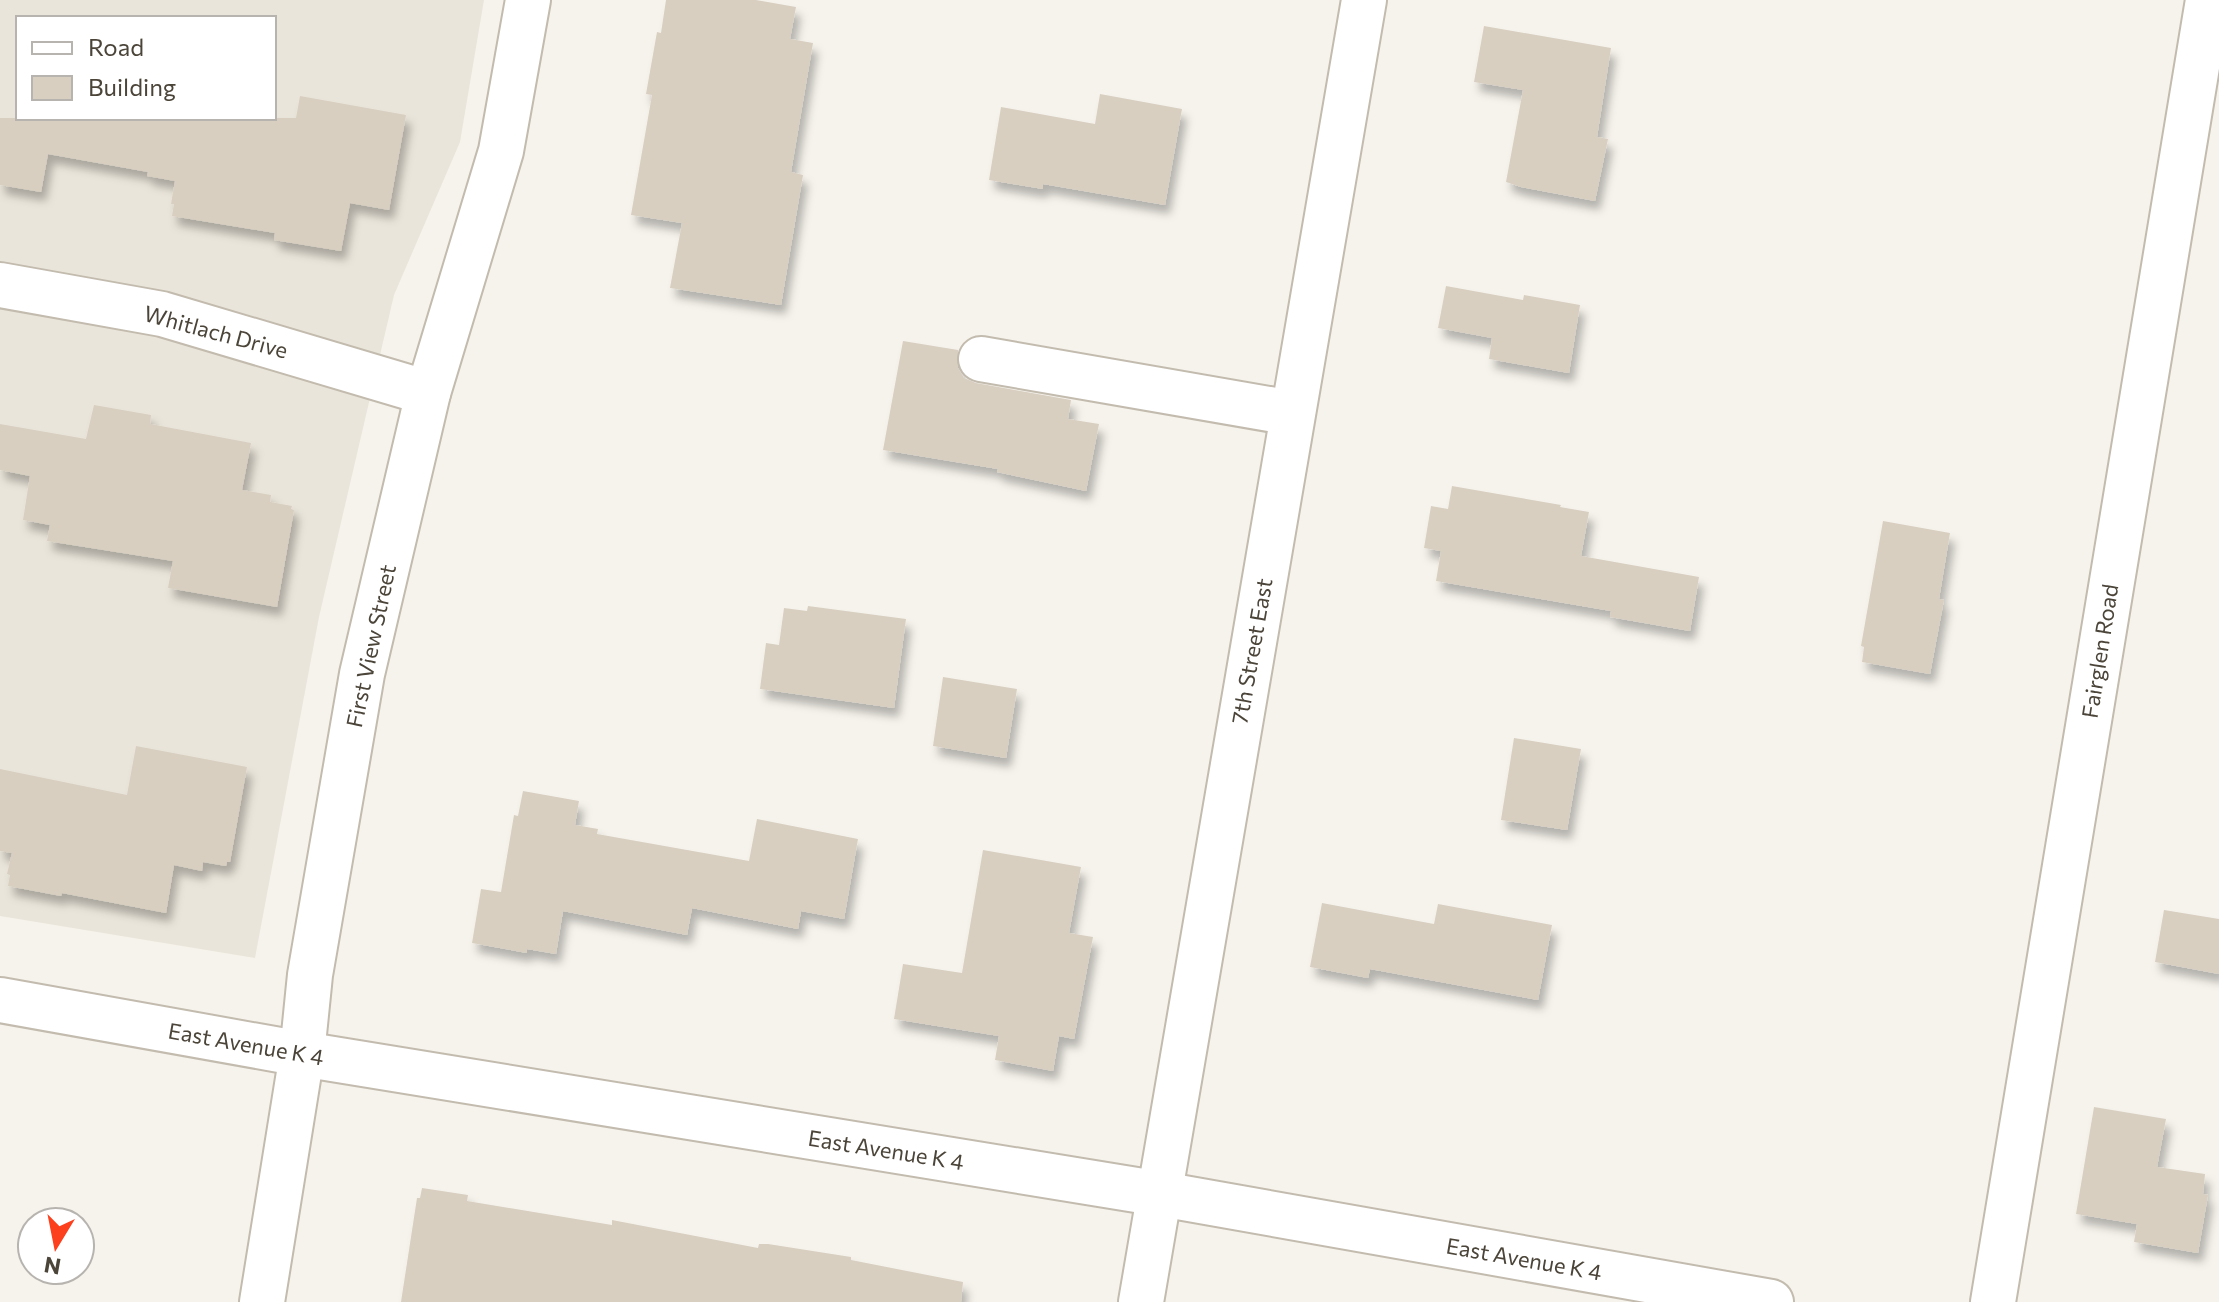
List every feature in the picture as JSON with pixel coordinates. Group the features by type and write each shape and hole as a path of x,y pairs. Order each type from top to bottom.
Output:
{"street":[{"name":"First View Street","path":"262,1302 302,1054 310,975 362,674 428,393 501,151 528,0"},
{"name":"7th Street East","path":"1141,1302 1364,0"},
{"name":"Fairglen Road","path":"1993,1302 2208,0"},
{"name":"Whitlach Drive","path":"0,285 162,314 428,393"},
{"path":"981,359 1292,413"},
{"name":"East Avenue K 4","path":"0,1000 302,1054 1161,1194 1771,1302"}],"shaded area":[{"path":"0,0 484,0 460,142 394,295 319,617 255,958 0,916"}],"building":[{"path":"666,0 756,0 796,7 790,39 813,43 791,172 803,175 781,305 670,288 682,223 631,215 652,95 646,94"},
{"path":"1484,26 1611,48 1597,137 1608,139 1595,201 1506,182 1523,90 1474,82"},
{"path":"1100,94 1182,109 1165,205 1043,184 1043,189 989,180 1001,107 1095,124"},
{"path":"300,96 406,115 389,210 350,203 341,251 274,240 275,233 172,216 175,181 147,176 148,172 48,154 41,192 0,185 0,118 296,118"},
{"path":"1446,286 1523,300 1524,295 1580,305 1569,373 1489,359 1492,338 1438,328"},
{"path":"903,341 958,350 958,368 964,378 976,383 1071,400 1068,419 1099,424 1086,491 997,472 998,469 883,450"},
{"path":"94,405 151,415 150,424 251,443 242,490 271,495 270,502 292,506 294,510 277,607 168,588 173,561 47,541 50,525 23,520 30,476 0,470 0,424 86,439"},
{"path":"1452,486 1589,512 1581,556 1699,577 1690,631 1610,617 1611,611 1436,581 1441,551 1424,548 1431,506 1448,509"},
{"path":"1883,521 1950,533 1939,599 1944,600 1930,674 1862,662 1864,647 1861,646"},
{"path":"808,606 906,619 894,708 760,689 766,643 779,645 784,608 807,611"},
{"path":"943,677 1017,689 1006,758 933,746"},
{"path":"1514,738 1581,749 1567,830 1501,820"},
{"path":"136,746 247,767 230,862 226,866 203,862 202,871 174,865 166,913 8,886 10,875 7,874 12,853 0,851 0,769 127,795"},
{"path":"523,791 579,801 575,825 598,829 597,834 749,861 757,819 858,839 844,919 801,911 798,929 692,908 687,935 563,911 556,954 527,949 527,953 472,943 481,889 501,892 514,815 518,816"},
{"path":"983,850 1081,867 1069,933 1093,937 1074,1039 1059,1036 1053,1071 995,1060 999,1036 894,1019 903,964 962,973"},
{"path":"1322,903 1434,924 1438,904 1552,925 1538,1000 1370,969 1368,978 1310,967"},
{"path":"2164,910 2219,919 2219,974 2155,962"},
{"path":"2094,1107 2166,1119 2157,1167 2205,1174 2203,1194 2208,1195 2198,1253 2134,1242 2137,1224 2076,1214"},
{"path":"422,1188 468,1195 467,1201 612,1225 612,1220 758,1248 759,1244 768,1244 851,1257 851,1260 963,1282 961,1302 401,1302 417,1198 420,1198"}]}
